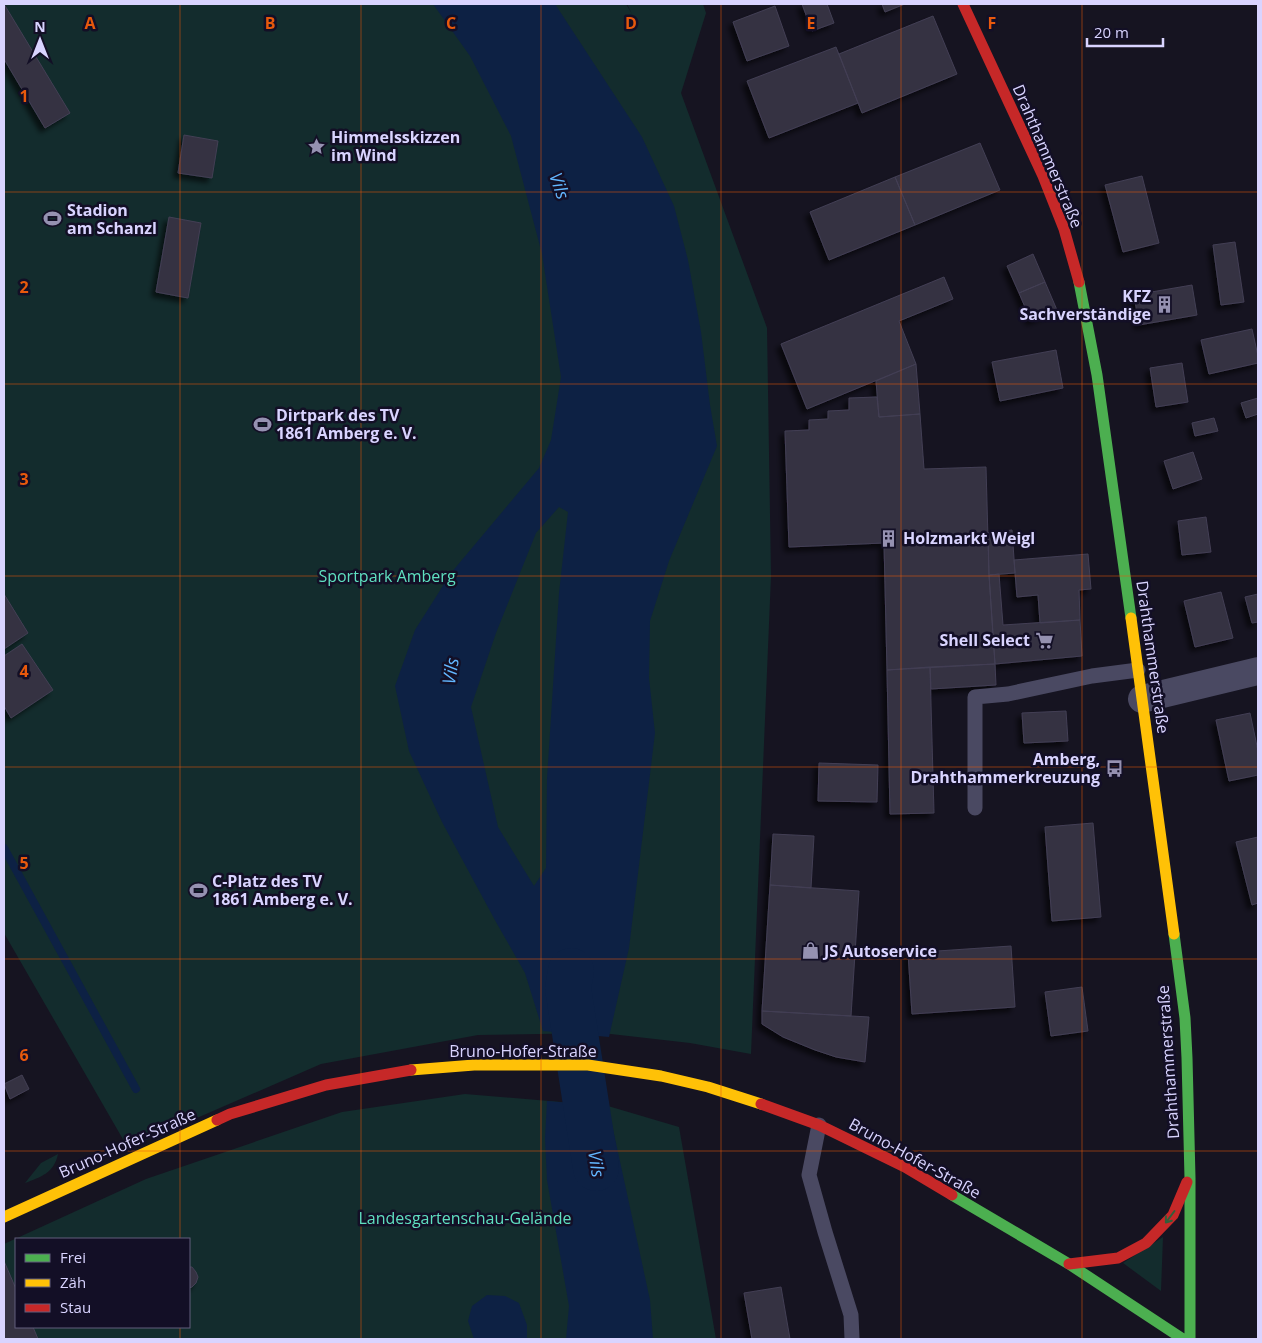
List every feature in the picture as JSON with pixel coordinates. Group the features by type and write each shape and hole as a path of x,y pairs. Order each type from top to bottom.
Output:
{"main road":[{"name":"Drahthammerstraße","path":"963,4 1043,176 1064,229 1078,279 1097,375 1185,1018 1191,1173 1190,1339"},
{"name":"Bruno-Hofer-Straße","path":"4,1217 230,1114 326,1085 404,1070 474,1065 588,1066 662,1076 708,1087 748,1099 819,1125 905,1167 1069,1264 1183,1339"},
{"path":"1069,1264 1118,1258 1146,1243 1173,1215 1191,1173"}],"street":[{"path":"1142,698 1258,671"}],"lane":[{"path":"975,808 975,697 1008,694 1092,676 1138,670"},
{"path":"819,1125 809,1175 851,1315 852,1339"}],"green space":[{"name":"Sportpark Amberg","path":"4,4 626,4 632,14 627,4 703,4 706,13 681,93 767,328 771,576 751,1054 690,1043 602,1033 478,1035 321,1064 128,1148 4,933"},
{"name":"Landesgartenschau-Gelände","path":"465,1094 608,1106 679,1127 716,1339 4,1339 4,1244 15,1239 15,1328 190,1328 190,1238 17,1238 146,1179 342,1112"},
{"path":"58,1154 50,1170 25,1183 41,1163"},
{"path":"1163,1237 1161,1291 1123,1263"}],"water":[{"path":"433,4 555,4 642,137 674,206 688,260 701,332 717,446 669,561 650,621 649,678 655,733 629,948 609,1037 543,1031 525,973 442,822 409,751 395,686 415,630 451,573 539,468 551,440 561,377 542,254 511,136 470,56","holes":["559,507 568,512 559,593 547,779 546,868 534,886 498,827 471,707 496,633 536,533"]},
{"path":"547,1101 608,1106 650,1300 653,1339 566,1339 569,1306 547,1180 545,1138"},
{"path":"487,1295 505,1296 519,1303 527,1325 527,1339 474,1339 468,1321 472,1306"}],"building":[{"path":"4,4 70,113 45,128 4,59"},
{"path":"802,4 827,4 834,23 812,31"},
{"path":"882,4 905,4 885,12"},
{"path":"775,6 789,46 747,61 733,22"},
{"path":"933,16 957,74 862,113 839,54"},
{"path":"836,47 858,103 769,138 747,81"},
{"path":"184,135 218,141 212,178 178,173"},
{"path":"980,143 1000,190 915,225 895,177"},
{"path":"1142,176 1159,243 1123,252 1105,185"},
{"path":"895,177 915,225 829,260 810,212"},
{"path":"169,217 201,223 188,298 156,292"},
{"path":"1235,242 1244,302 1221,305 1213,245"},
{"path":"1033,254 1045,282 1019,293 1007,266"},
{"path":"944,277 953,299 899,321 916,364 807,409 781,344"},
{"path":"1045,282 1057,310 1031,321 1019,293"},
{"name":"KFZ Sachverständige","path":"1192,285 1197,315 1139,325 1134,295"},
{"path":"1252,329 1258,363 1209,374 1201,340"},
{"path":"1056,350 1063,388 1000,401 992,362"},
{"path":"1182,363 1188,402 1156,407 1150,368"},
{"path":"916,364 920,414 879,417 876,381"},
{"name":"Holzmarkt Weigl","path":"877,397 879,417 920,414 924,469 986,467 989,575 995,664 887,670 884,543 789,547 785,431 809,430 809,420 828,419 828,411 849,410 849,398"},
{"path":"1258,398 1258,414 1246,418 1241,403"},
{"path":"1214,418 1218,431 1195,436 1192,423"},
{"path":"1193,452 1202,479 1173,489 1164,461"},
{"path":"1206,517 1211,552 1182,555 1178,521"},
{"path":"1012,530 1015,573 989,575 988,533"},
{"path":"1088,554 1091,589 1079,590 1080,620 1040,623 1038,595 1017,597 1014,560"},
{"path":"999,574 1003,625 1080,620 1082,656 995,664 989,575"},
{"path":"1221,592 1233,638 1195,647 1184,601"},
{"path":"4,594 28,633 4,649"},
{"path":"1258,594 1258,622 1252,623 1245,597"},
{"path":"22,644 53,690 11,718 4,706 4,656"},
{"path":"995,664 996,685 931,689 930,667"},
{"path":"930,667 934,813 890,814 887,670"},
{"path":"1066,711 1068,741 1024,743 1022,713"},
{"path":"1250,713 1258,751 1258,775 1229,781 1216,720"},
{"path":"819,763 878,765 877,802 818,801"},
{"path":"1093,823 1101,917 1052,921 1045,827"},
{"path":"773,834 814,836 811,888 770,885"},
{"path":"1258,837 1258,903 1252,905 1236,842"},
{"name":"JS Autoservice","path":"770,885 859,891 851,1016 762,1011"},
{"path":"1011,946 1015,1007 912,1014 908,953"},
{"path":"1082,987 1088,1031 1051,1036 1045,992"},
{"path":"762,1011 869,1017 865,1062 836,1057 783,1037 762,1024"},
{"path":"22,1075 29,1089 10,1099 4,1084"},
{"path":"4,1261 15,1287 15,1328 33,1328 38,1339 4,1339"},
{"path":"190,1267 196,1272 198,1277 190,1288"},
{"path":"781,1287 790,1339 752,1339 744,1293"}],"waterway":[{"path":"4,848 136,1089"},
{"name":"Vils","path":"571,971 568,988 596,1168"}],"traffic: fast":[{"path":"1079,282 1097,375 1131,618"},
{"path":"1174,934 1185,1018 1187,1058 1190,1178 1190,1339"},
{"path":"952,1195 1069,1264 1183,1339"}],"traffic: slow":[{"path":"1131,618 1174,934"},
{"path":"411,1070 474,1065 588,1065 661,1076 708,1087 761,1104"},
{"path":"4,1217 217,1120"}],"traffic: jam":[{"path":"963,4 1043,176 1064,229 1079,282"},
{"path":"217,1120 230,1114 326,1085 411,1070"},
{"path":"761,1104 819,1125 905,1167 952,1195"},
{"path":"1069,1264 1118,1258 1146,1243 1173,1215 1187,1182"}],"place":[{"name":"Himmelsskizzen im Wind","path":"317,146"},
{"name":"Stadion am Schanzl","path":"53,219"},
{"name":"KFZ Sachverständige","path":"1165,305"},
{"name":"Dirtpark des TV 1861 Amberg e. V.","path":"262,424"},
{"name":"Holzmarkt Weigl","path":"889,538"},
{"name":"Shell Select","path":"1044,640"},
{"name":"Amberg, Drahthammerkreuzung","path":"1114,768"},
{"name":"C-Platz des TV 1861 Amberg e. V.","path":"198,890"},
{"name":"JS Autoservice","path":"810,951"}]}
